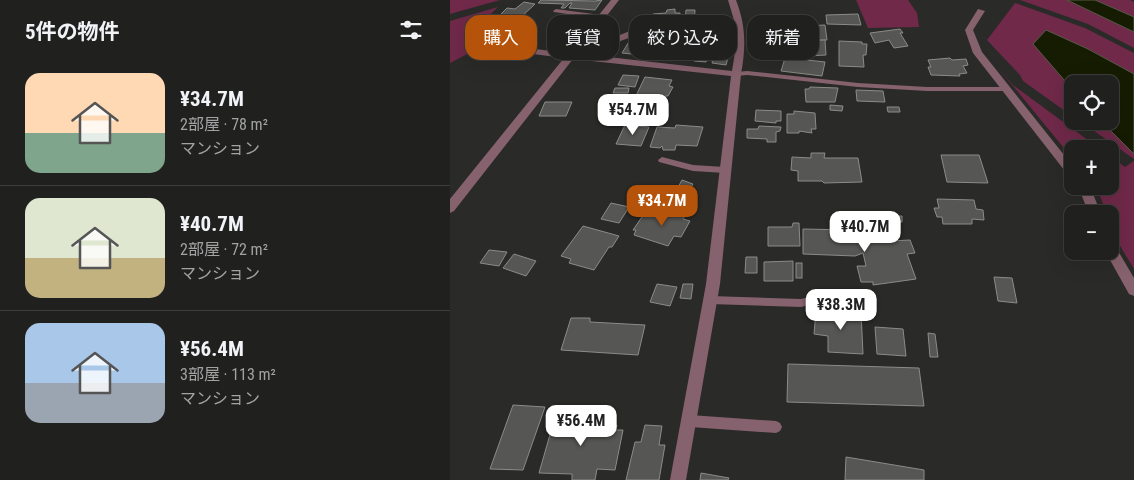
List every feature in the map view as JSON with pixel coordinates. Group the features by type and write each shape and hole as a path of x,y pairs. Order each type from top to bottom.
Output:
{"street":[{"path":"603,15 615,0"},
{"path":"678,480 710,300 736,74 742,44 740,20 732,0"},
{"path":"980,11 969,30 971,40 978,53 1064,162"},
{"path":"619,38 630,34 742,44"},
{"path":"450,208 567,60"},
{"path":"601,60 736,74"},
{"path":"1117,260 1134,290"}],"lane":[{"path":"556,11 586,15"},
{"path":"736,74 747,73 894,88 1006,89"},
{"path":"662,160 693,168 725,170"},
{"path":"710,300 801,303 827,293"},
{"path":"690,421 776,427"}],"shaded area":[{"path":"450,0 500,0 450,14"},
{"path":"856,0 908,0 917,13 919,27 868,28"},
{"path":"1020,0 1067,0 1134,32 1134,48 1088,24"},
{"path":"1067,0 1095,0 1134,17 1134,32"},
{"path":"1095,0 1130,0 1134,2 1134,17"},
{"path":"1015,3 1085,28 1134,53 1134,159 1119,148 1119,140 1107,140 1093,130 1119,130 1119,75 1064,75 1064,110 1023,81 1020,75 987,40"},
{"path":"498,7 490,15 471,15"},
{"path":"465,17 465,55 450,63 450,21"},
{"path":"1046,30 1088,49 1134,74 1134,154 1110,130 1119,130 1119,75 1064,75 1064,80 1033,44"},
{"path":"996,65 1013,85 1064,123 1064,130 1074,130 1088,140 1064,140 1064,148"},
{"path":"1134,161 1134,269 1119,243 1119,205 1103,205 1100,195 1119,195 1119,163 1125,167"}],"building":[{"path":"541,0 602,0 595,10 569,8 572,3 565,8 561,8 564,4 538,3"},
{"path":"524,2 535,4 523,15 500,15 507,8 515,9"},
{"path":"675,9 675,13 680,13 680,15 653,15 666,13 667,10"},
{"path":"686,10 695,10 695,15 686,15"},
{"path":"858,14 861,25 827,24 826,15"},
{"path":"819,25 825,25 827,40 819,40"},
{"path":"900,29 903,33 900,33 908,46 894,48 889,40 875,43 870,33"},
{"path":"819,40 825,40 826,55 819,55"},
{"path":"839,41 867,44 866,55 863,55 864,67 839,66"},
{"path":"629,42 629,54 622,53"},
{"path":"950,58 952,60 966,59 968,65 963,66 967,73 959,74 960,76 931,75 928,67 931,67 928,60"},
{"path":"694,60 707,60 706,62"},
{"path":"713,60 727,60 726,65 712,63"},
{"path":"784,60 825,62 822,76 781,71"},
{"path":"623,75 639,76 635,87 618,85"},
{"path":"645,77 672,80 669,86 673,87 668,96 665,96 659,108 632,104"},
{"path":"810,87 838,88 835,102 806,102 805,89"},
{"path":"615,88 629,88 628,93 613,93"},
{"path":"856,90 883,91 885,102 857,101"},
{"path":"608,95 629,97 623,107 602,105"},
{"path":"545,102 572,102 566,116 539,116"},
{"path":"830,105 843,106 842,111 830,110"},
{"path":"887,107 899,107 900,112 888,112"},
{"path":"756,110 781,111 781,121 776,121 776,123 755,121"},
{"path":"794,111 815,113 816,129 811,129 812,133 799,131 799,133 787,133 787,114 794,114"},
{"path":"625,125 649,127 641,146 616,144"},
{"path":"676,125 703,127 697,146 676,145 675,150 663,150 662,146 660,148 650,147 657,127 675,128"},
{"path":"759,126 781,127 780,131 776,132 776,142 767,142 767,139 747,138 747,129 758,129"},
{"path":"811,153 825,153 824,158 858,158 862,182 824,183 822,181 798,181 798,171 791,170 792,157 811,158"},
{"path":"941,155 979,155 988,183 947,182"},
{"path":"682,180 693,184 682,201 672,198"},
{"path":"937,199 974,200 976,209 983,210 984,220 972,219 972,224 943,224 942,217 937,217 934,208 939,208"},
{"path":"611,203 629,207 619,223 601,219"},
{"path":"666,208 687,213 683,219 690,221 681,237 674,236 668,246 634,235 636,230 633,230 644,214 656,217 658,213 662,214"},
{"path":"887,216 902,216 902,222 888,221"},
{"path":"793,223 799,223 800,246 768,246 768,227 792,227"},
{"path":"583,226 619,236 612,247 609,247 594,270 569,263 571,259 561,256"},
{"path":"803,229 850,230 851,234 888,231 891,241 910,240 915,253 907,254 916,279 873,285 873,282 861,282 857,266 866,266 863,253 855,256 803,254"},
{"path":"489,250 507,252 499,266 480,263"},
{"path":"514,254 536,261 526,276 503,268"},
{"path":"746,257 757,257 757,273 745,273"},
{"path":"793,261 793,281 764,281 764,262"},
{"path":"796,263 802,263 802,278 796,278"},
{"path":"994,277 1012,278 1017,303 998,301"},
{"path":"657,284 677,287 670,306 650,302"},
{"path":"683,284 693,284 691,299 680,298"},
{"path":"816,311 861,312 863,354 828,352 828,336 814,334"},
{"path":"571,318 590,318 590,322 645,325 638,355 561,350"},
{"path":"875,327 903,329 906,356 877,354"},
{"path":"928,333 935,334 938,357 930,357"},
{"path":"788,364 919,368 924,406 787,402"},
{"path":"513,405 545,407 523,470 490,469"},
{"path":"557,410 579,411 577,420 586,421 587,416 599,416 597,425 617,425 616,430 623,430 615,470 597,469 595,480 572,480 572,474 539,473"},
{"path":"645,425 662,426 659,445 665,445 659,480 626,480 635,442 641,442"},
{"path":"846,457 924,470 924,480 845,480"},
{"path":"701,473 729,478 728,480 700,480"}]}
